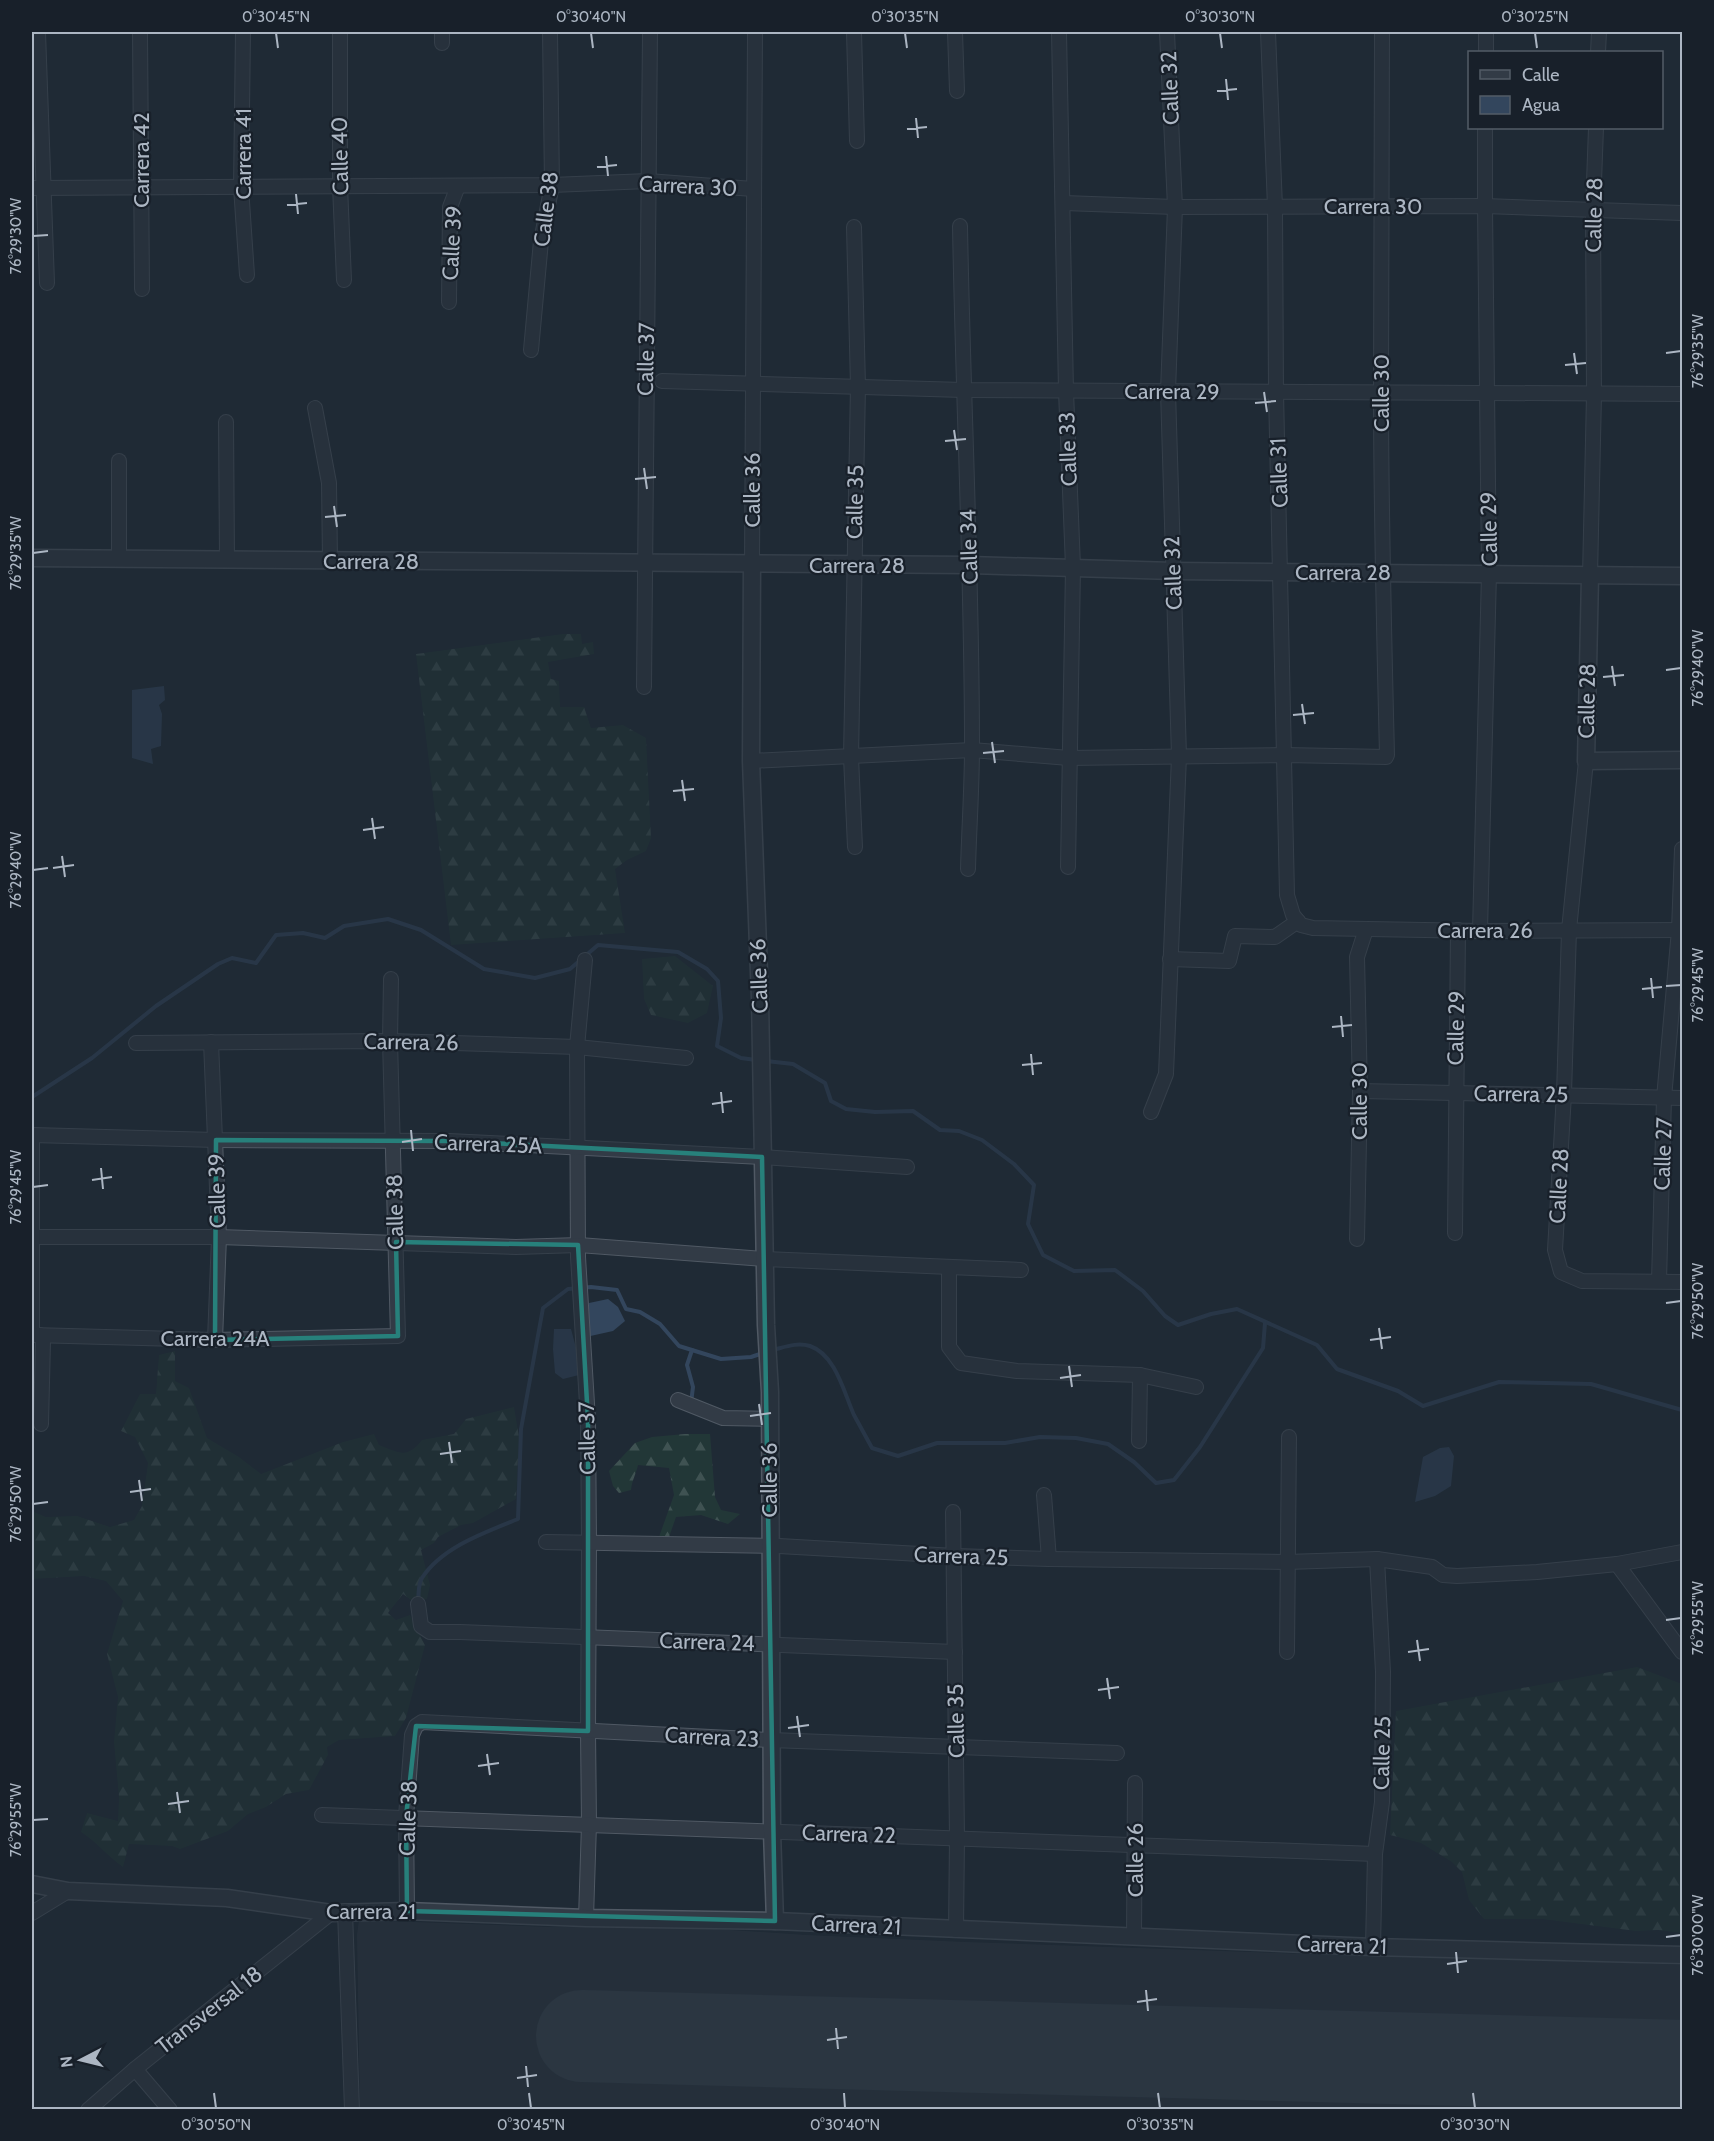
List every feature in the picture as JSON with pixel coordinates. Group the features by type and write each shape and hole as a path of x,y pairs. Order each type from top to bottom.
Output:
{"street":[{"path":"38,32 38,188 47,283"},
{"name":"Carrera 42","path":"140,32 142,289"},
{"name":"Carrera 41","path":"243,32 241,187 247,276"},
{"name":"Calle 40","path":"339,32 340,186 344,280"},
{"name":"Calle 38","path":"531,350 541,241 552,185 550,32"},
{"name":"Calle 37","path":"644,687 650,32"},
{"name":"Calle 36","path":"755,32 751,761 760,999 766,1325 770,1392 769,1546 775,1921"},
{"path":"854,32 857,141"},
{"path":"955,32 957,91"},
{"name":"Calle 33","path":"1059,32 1066,391 1073,567 1068,867"},
{"name":"Calle 32","path":"1151,1112 1166,1074 1179,756 1168,391 1175,207 1167,32"},
{"name":"Calle 31","path":"1268,32 1275,207 1276,392 1282,573 1287,895 1295,918"},
{"name":"Calle 30","path":"1285,755 1383,758 1387,755 1382,572 1382,32"},
{"path":"1486,32 1486,51"},
{"path":"1598,51 1599,32"},
{"name":"Calle 29","path":"1480,931 1490,573 1485,129"},
{"name":"Calle 28","path":"1596,129 1593,209 1594,394 1586,760 1569,930 1564,1094 1555,1250 1562,1272 1582,1281 1659,1281"},
{"name":"Carrera 30","path":"38,188 552,185 648,181 753,189"},
{"name":"Calle 39","path":"449,302 450,207 458,186"},
{"name":"Carrera 30","path":"1064,203 1175,207 1485,206 1683,213"},
{"name":"Calle 34","path":"960,226 963,390 970,565 972,750 968,869"},
{"name":"Calle 35","path":"854,227 858,386 851,757 855,848"},
{"name":"Carrera 29","path":"662,381 963,390 1683,394"},
{"path":"315,408 329,483 330,561"},
{"path":"226,422 226,560"},
{"path":"118,461 119,559"},
{"name":"Carrera 28","path":"32,558 970,565 1282,573 1683,576"},
{"path":"751,761 972,750 1069,758 1285,755"},
{"path":"1586,760 1683,760"},
{"name":"Calle 27","path":"1659,1281 1665,1098 1681,930 1683,849"},
{"path":"1170,959 1228,961 1235,936 1275,937 1295,918"},
{"name":"Carrera 26","path":"1295,918 1301,925 1313,928 1480,931 1681,930"},
{"name":"Calle 30","path":"1357,1239 1360,1091 1357,957 1366,929"},
{"name":"Calle 29","path":"1455,1233 1458,930"},
{"name":"Calle 37","path":"585,960 577,1047 579,1251 588,1420 589,1824 586,1918"},
{"name":"Calle 38","path":"391,979 390,1041 398,1336"},
{"name":"Carrera 26","path":"136,1043 390,1041 577,1047 686,1058"},
{"name":"Calle 39","path":"211,1042 219,1237 215,1340"},
{"name":"Carrera 25","path":"1360,1091 1683,1098"},
{"path":"32,1135 34,1335 43,1341 40,1424"},
{"name":"Carrera 25A","path":"32,1135 216,1140 394,1141 762,1157 907,1167"},
{"path":"32,1237 219,1237 516,1246 579,1251 1021,1270"},
{"path":"949,1268 949,1347 961,1363 1017,1371 1140,1375 1196,1387"},
{"path":"1659,1281 1683,1282"},
{"name":"Carrera 24A","path":"34,1335 215,1340 398,1336"},
{"path":"1139,1442 1140,1375"},
{"path":"678,1400 723,1418 770,1419"},
{"path":"1287,1652 1289,1437"},
{"path":"1044,1495 1050,1559"},
{"name":"Calle 35","path":"953,1512 956,1929"},
{"name":"Carrera 25","path":"546,1542 769,1546 1050,1559 1287,1562 1377,1559 1432,1566 1443,1575 1457,1576 1537,1572 1617,1564 1683,1552"},
{"name":"Calle 25","path":"1373,1947 1375,1854 1382,1802 1383,1672 1377,1559"},
{"path":"1617,1564 1683,1652"},
{"name":"Carrera 24","path":"418,1604 421,1626 430,1632 955,1652"},
{"name":"Carrera 23","path":"416,1725 422,1722 771,1740 956,1745 1117,1753"},
{"name":"Calle 38","path":"407,1911 406,1816 412,1731 416,1725"},
{"name":"Calle 26","path":"1134,1938 1135,1784"},
{"name":"Carrera 22","path":"322,1815 406,1816 1375,1854"},
{"name":"Carrera 21","path":"32,1884 68,1891 227,1898 338,1912 407,1911 586,1918 775,1921 1373,1947 1683,1955"},
{"path":"32,1913 68,1891"},
{"path":"338,1912 352,2109"},
{"name":"Transversal 18","path":"87,2109 135,2068 338,1912"},
{"path":"135,2068 170,2109"}],"highlighted area":[{"path":"216,1140 449,1141 762,1157 775,1921 407,1911 406,1817 416,1726 588,1731 588,1420 578,1245 396,1242 398,1336 215,1340"}],"shaded area":[{"path":"359,1920 550,1927 701,1928 965,1942 1393,1957 1534,1958 1682,1965 1682,2109 360,2109 357,1935"}],"green space":[{"path":"563,634 581,634 582,644 593,642 594,654 548,662 551,679 559,681 560,707 584,707 591,728 623,725 646,738 651,838 646,851 615,869 625,933 451,945 416,654"},
{"path":"675,956 713,986 707,1013 688,1023 651,1015 644,999 642,959"},
{"path":"175,1351 175,1381 189,1388 207,1438 239,1457 261,1474 343,1442 374,1434 379,1445 398,1452 407,1452 422,1440 454,1434 466,1419 514,1407 519,1437 516,1499 473,1523 461,1525 438,1537 434,1543 421,1550 430,1585 427,1599 411,1600 403,1594 388,1613 396,1620 410,1615 425,1645 406,1718 395,1736 339,1740 327,1747 328,1755 309,1790 286,1794 266,1807 248,1814 228,1831 180,1849 172,1846 129,1844 123,1867 81,1832 87,1813 118,1821 119,1797 114,1742 118,1697 107,1654 123,1601 106,1581 84,1576 32,1579 32,1511 46,1517 77,1516 110,1527 134,1520 142,1506 148,1463 135,1437 121,1431 140,1394 156,1394 159,1355"},
{"path":"710,1434 715,1497 721,1510 740,1514 728,1524 701,1515 676,1517 669,1537 659,1537 674,1495 669,1468 638,1465 631,1490 619,1493 613,1486 609,1471 635,1443 652,1437"},
{"path":"1637,1667 1682,1684 1682,1933 1658,1930 1636,1931 1542,1919 1484,1919 1469,1900 1462,1872 1452,1862 1421,1843 1390,1835 1396,1711"}],"water":[{"path":"164,686 165,700 159,705 162,714 161,746 151,749 153,764 132,758 132,690"},
{"path":"608,1299 618,1307 625,1321 613,1331 586,1337 589,1303"},
{"path":"554,1329 571,1329 583,1374 563,1379 555,1373"},
{"path":"1449,1447 1454,1456 1451,1486 1435,1496 1415,1502 1423,1457 1440,1448"}],"waterway":[{"path":"32,1097 92,1058 156,1006 218,964 232,958 256,963 276,935 303,933 325,938 344,926 388,919 421,930 484,969 535,978 570,969 598,945 678,952 707,969 718,981 721,1018 717,1046 741,1058 756,1060"},
{"path":"766,1061 793,1064 825,1083 831,1101 846,1109 875,1112 913,1111 940,1130 959,1131 982,1140 1014,1164 1034,1185 1028,1224 1043,1255 1074,1271 1115,1270 1143,1291 1165,1316 1178,1325 1211,1314 1237,1309 1317,1345 1337,1369 1398,1391 1423,1406 1499,1382 1591,1384 1682,1410"},
{"path":"418,1601 421,1580 441,1558 466,1542 518,1519 521,1429 543,1308 568,1289 591,1287 617,1290 626,1309 640,1312 660,1324 679,1346 721,1359 751,1357 763,1353"},
{"path":"773,1350 791,1345 805,1345 826,1357 833,1366 854,1415 872,1448 898,1456 937,1443 1005,1443 1040,1437 1076,1438 1108,1444 1134,1462 1156,1483 1174,1480 1200,1447 1263,1348 1265,1323"},
{"path":"691,1403 693,1387 687,1365 692,1350"}],"runway":[{"path":"582,2036 1682,2066"}]}
